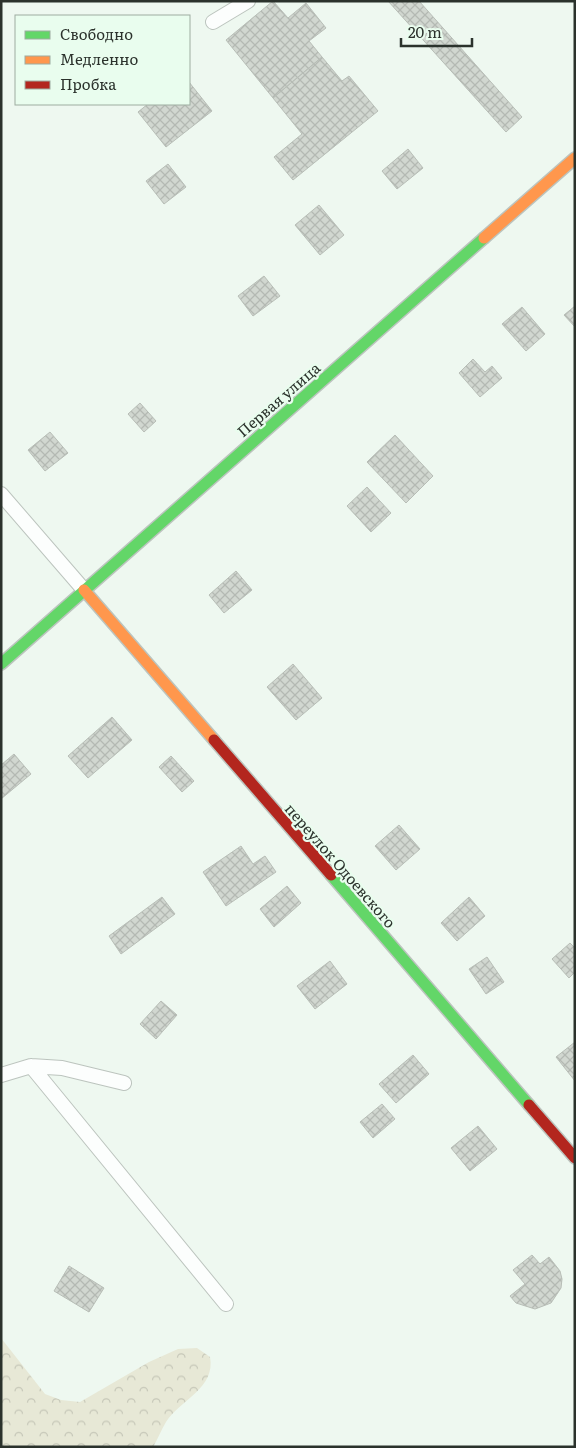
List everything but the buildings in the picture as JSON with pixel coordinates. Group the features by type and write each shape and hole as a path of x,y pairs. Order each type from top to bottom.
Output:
{"street":[{"name":"Первая улица","path":"1,664 575,158"},
{"name":"переулок Одоевского","path":"84,590 575,1158"}],"lane":[{"path":"213,22 248,1"},
{"path":"1,494 84,590"},
{"path":"1,1075 31,1066 62,1068 124,1083"},
{"path":"31,1066 226,1304"}],"green space":[{"path":"1,1338 45,1394 61,1400 80,1402 149,1362 178,1349 197,1348 210,1357 210,1368 208,1377 196,1393 172,1414 166,1422 153,1447 1,1447"}],"traffic: fast":[{"path":"1,664 484,238"},
{"path":"331,875 529,1105"}],"traffic: slow":[{"path":"484,238 575,158"},
{"path":"84,590 214,740"}],"traffic: jam":[{"path":"214,740 331,875"},
{"path":"529,1105 575,1158"}]}
